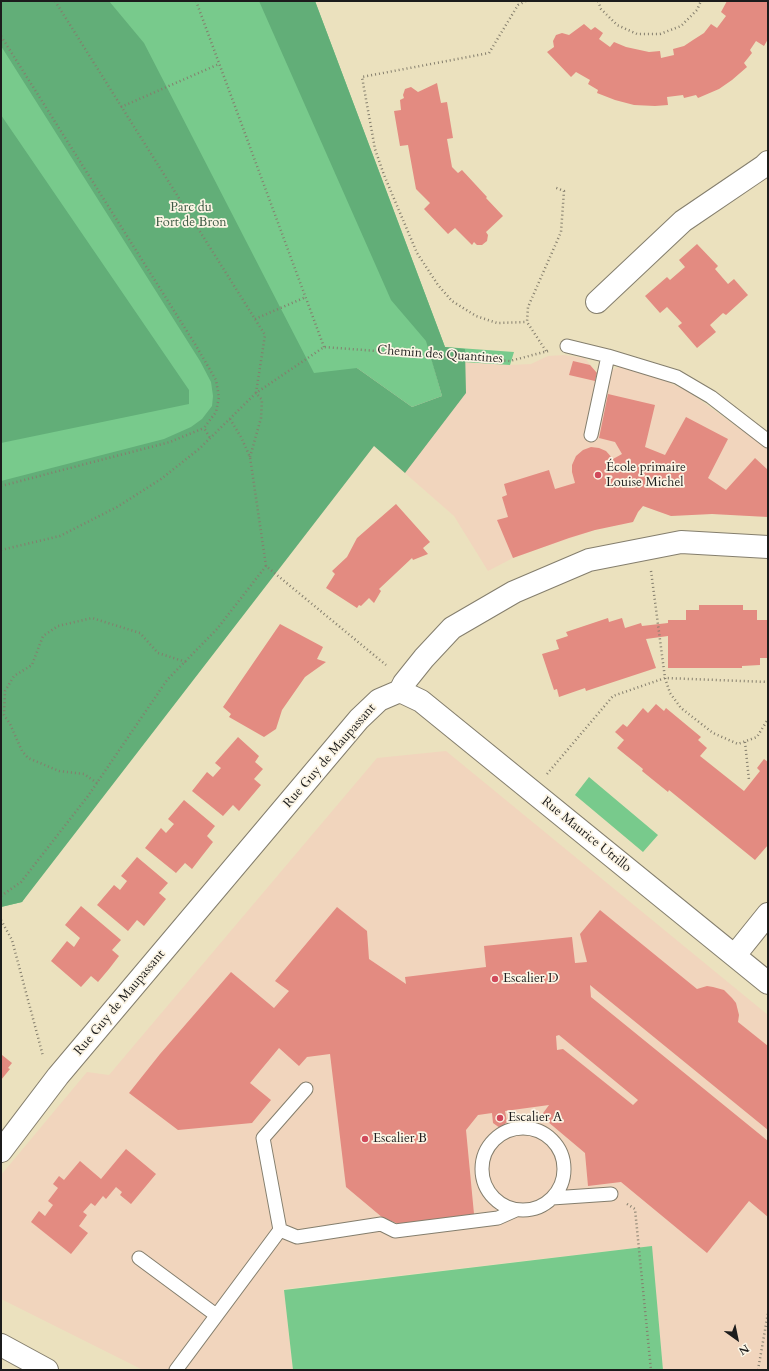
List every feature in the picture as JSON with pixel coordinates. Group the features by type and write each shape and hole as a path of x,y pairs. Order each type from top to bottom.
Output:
{"street":[{"path":"597,302 684,221 768,162"},
{"path":"400,691 404,683 424,658 452,628 514,592 589,560 681,542 768,547"},
{"name":"Rue Maurice Utrillo","path":"400,691 421,701 768,983"},
{"name":"Rue Guy de Maupassant","path":"1,1151 58,1076 360,719 379,700 400,691"},
{"path":"735,955 768,914"},
{"path":"1,1345 47,1370"}],"lane":[{"path":"567,346 608,356 677,377 711,397 768,441"},
{"path":"591,435 608,356"},
{"path":"176,1370 280,1230 263,1138 306,1089"},
{"path":"520,1128 534,1130 547,1136 557,1146 562,1158 564,1173 560,1186 552,1198 542,1205 530,1210 516,1210 505,1206 494,1198 487,1188 483,1176 483,1163 486,1151 495,1140 507,1132 520,1128"},
{"path":"552,1198 612,1194"},
{"path":"280,1230 297,1237 381,1224 395,1232 498,1218 516,1210"},
{"path":"139,1258 216,1316"}],"path":[{"path":"55,1 265,335 256,393 262,400 261,418 250,457"},
{"path":"1,550 60,536 118,507 161,479 210,438 256,393 324,347 196,1"},
{"path":"526,1 518,5 489,53 362,77 375,149 384,175 417,253 452,301 476,316 497,322 527,322"},
{"path":"598,1 601,10 617,25 638,34 660,34 681,26 697,10 701,1"},
{"path":"1,36 195,344 216,380 219,397 216,412 204,428 170,442 1,486"},
{"path":"121,107 219,64"},
{"path":"546,351 527,322 528,307 561,232 564,191 554,187"},
{"path":"255,318 306,297"},
{"name":"Chemin des Quantines","path":"324,347 510,361 567,346"},
{"path":"230,419 242,437 250,457 266,566 386,665"},
{"path":"204,428 210,438"},
{"path":"648,549 665,678 670,693 681,708 713,733 738,744 757,737 768,719"},
{"path":"1,896 21,882 97,783 167,680 217,630 266,566"},
{"path":"97,783 84,774 59,771 28,758 22,751 10,724 2,715 5,691 14,676 32,665 43,636 58,626 92,618 140,633 158,653 186,662"},
{"path":"532,792 613,696 665,678 768,682"},
{"path":"745,742 749,780"},
{"path":"1,920 12,940 44,1058 58,1076"},
{"path":"612,1194 635,1209 652,1370"},
{"path":"758,1370 768,1313"}],"shaded area":[{"path":"325,353 510,365 531,364 548,356 564,355 585,358 597,373 609,376 610,371 621,366 656,376 689,392 768,449 768,517 712,514 671,516 643,506 633,522 595,530 538,549 513,558 488,571 454,516 374,446 282,565"},
{"path":"446,751 768,1015 768,1370 663,1370 651,1246 284,1289 293,1370 143,1370 1,1299 1,1175 87,1072 109,1075 377,758"}],"green space":[{"name":"Parc du Fort de Bron","path":"1,1 315,1 445,347 514,352 510,365 432,360 442,396 412,407 357,368 22,902 1,907"},
{"name":"Parc du Fort de Bron","path":"1,1 109,1 144,43 314,373 357,368 412,407 442,396 426,341 391,300 259,1 315,1 445,347 465,349 466,393 405,473 374,446 22,902 1,907 1,481 164,439 191,427 202,419 212,406 213,396 211,382 200,361 1,46"},
{"path":"1,115 189,390 189,404 1,443"},
{"path":"589,777 658,835 643,852 575,795"},
{"path":"652,1246 663,1370 293,1370 284,1290"}],"building":[{"path":"727,1 768,1 768,39 764,46 756,41 750,50 752,53 744,63 747,67 732,80 719,89 698,98 696,95 684,98 683,95 667,97 668,105 655,106 634,105 615,100 597,93 598,90 588,84 590,80 576,72 571,77 547,52 554,47 553,41 556,35 562,33 569,35 584,24 591,30 595,27 603,33 599,39 610,47 614,42 626,47 649,52 660,51 661,58 674,55 673,49 684,46 704,33 711,24 717,28 726,16 721,12"},
{"path":"437,83 441,103 447,102 453,138 447,139 452,167 458,173 462,170 503,216 486,232 488,235 487,241 482,245 477,245 474,242 472,245 455,228 448,234 424,209 430,203 416,189 408,145 400,146 394,111 401,110 400,100 404,98 403,95 405,89 411,87 418,92"},
{"path":"697,244 718,266 715,269 728,284 734,279 748,295 726,315 723,313 710,325 716,332 697,348 678,326 682,323 667,307 660,313 645,296 667,277 670,280 685,267 679,260"},
{"path":"573,361 590,365 597,373 595,381 569,375"},
{"path":"608,394 655,405 645,447 665,455 686,417 728,439 708,478 726,490 755,458 768,470 768,517 712,514 671,516 643,506 633,522 595,530 513,558 497,520 508,517 502,497 507,495 504,484 549,470 555,489 575,483 572,465 576,456 583,450 591,447 599,448 606,451 613,459 622,454 615,442 599,438"},
{"path":"396,504 430,542 423,548 428,554 413,560 412,558 379,589 381,591 374,603 369,598 357,608 326,588 335,574 332,571 347,557 357,538"},
{"path":"699,605 743,605 743,610 757,610 757,620 768,620 768,658 760,658 760,665 742,666 742,668 668,668 668,636 646,639 656,668 586,691 585,688 559,697 557,689 554,690 542,654 559,649 556,640 568,636 566,632 608,618 609,622 622,618 625,628 641,623 642,626 668,623 668,620 686,620 686,610 699,610"},
{"path":"280,624 323,647 317,659 326,662 305,677 282,710 276,729 264,737 229,717 231,714 223,707"},
{"path":"656,704 664,711 666,708 701,737 698,740 707,748 700,756 744,791 760,771 757,768 764,759 768,762 768,845 755,860 669,790 668,792 642,771 643,769 617,748 624,740 615,732 623,724 627,727 643,708 648,713"},
{"path":"238,737 259,756 255,762 263,769 254,779 261,785 239,811 233,805 223,816 192,791 207,772 213,777 221,768 215,763"},
{"path":"184,800 215,826 207,836 213,842 192,869 185,863 176,873 145,848 161,828 166,833 174,824 168,819"},
{"path":"137,857 168,883 159,893 166,899 144,926 137,920 128,931 97,905 114,885 120,890 127,881 121,876"},
{"path":"81,906 121,940 112,950 119,956 98,982 91,976 81,987 51,961 67,941 74,947 80,938 65,925"},
{"path":"337,907 367,931 369,959 406,984 405,977 486,967 484,946 572,937 575,963 587,962 580,934 600,910 697,989 707,986 724,990 736,1003 739,1015 738,1022 768,1046 768,1130 590,985 591,997 768,1141 768,1217 749,1201 707,1253 621,1182 588,1186 585,1153 541,1116 549,1105 505,1111 507,1122 500,1128 493,1123 492,1113 478,1115 466,1130 474,1214 399,1224 383,1218 346,1187 330,1054 307,1057 299,1066 279,1048 250,1083 271,1100 252,1123 178,1130 129,1093 160,1054 231,972 274,1008 289,991 275,981","holes":["559,1035 638,1100 633,1105 563,1049 557,1050 556,1036"]},
{"path":"2,1055 12,1063 8,1068 10,1069 1,1080 1,1056"},
{"path":"126,1149 156,1174 131,1204 120,1195 122,1192 116,1187 106,1199 103,1196 95,1206 91,1203 83,1212 87,1215 79,1226 88,1233 71,1254 31,1222 39,1211 45,1216 53,1205 48,1201 58,1188 53,1184 59,1176 64,1180 80,1161 101,1179"}],"place":[{"name":"École primaire Louise Michel","path":"598,475"},
{"name":"Escalier D","path":"495,979"},
{"name":"Escalier A","path":"500,1118"},
{"name":"Escalier B","path":"365,1139"}]}
